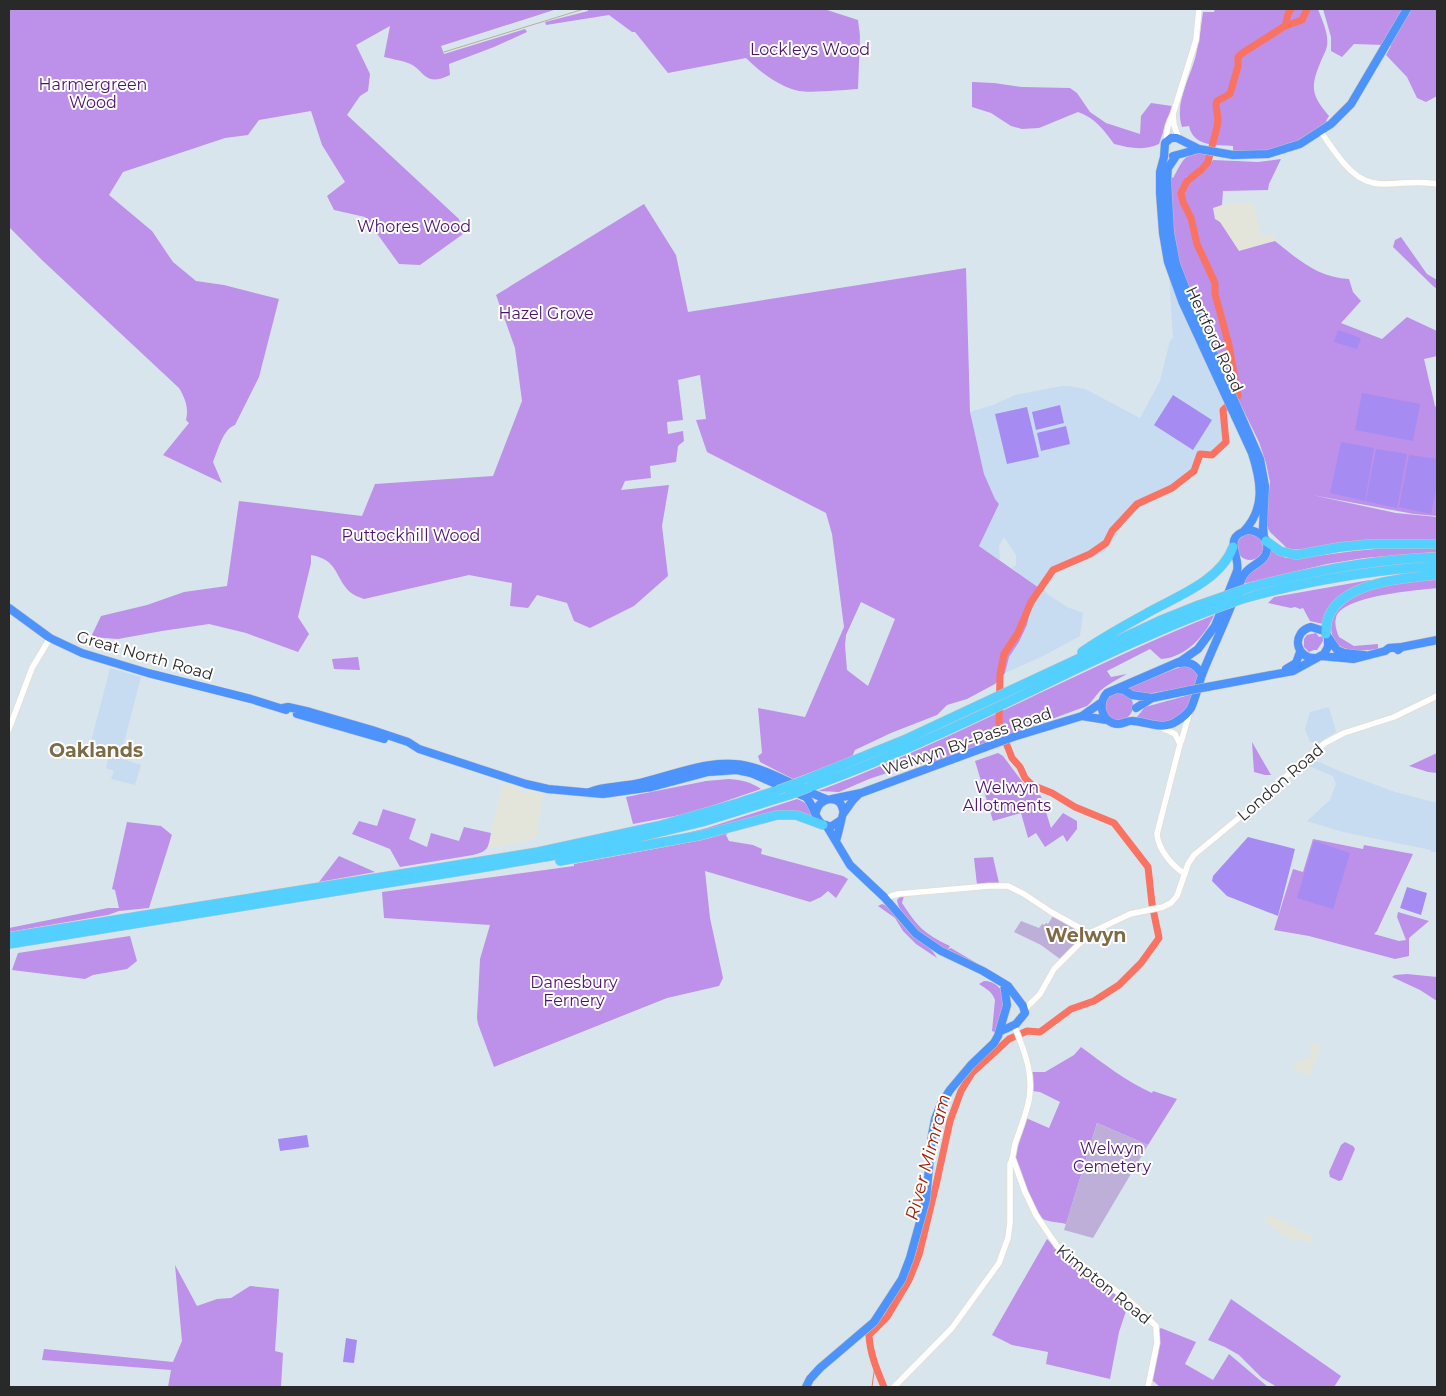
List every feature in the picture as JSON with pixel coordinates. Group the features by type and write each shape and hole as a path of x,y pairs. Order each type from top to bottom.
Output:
{"highway":[{"path":"1265,539 1280,551 1296,554 1370,544 1437,544"},
{"path":"1061,667 1100,640 1198,584 1219,567 1233,547"},
{"path":"326,890 538,852 668,823 778,790 874,754 982,710 1013,700 1201,609 1251,587 1344,566 1437,557"},
{"path":"9,937 480,868 621,842 702,822 788,795 878,760 982,710 1003,694 1159,621 1278,589 1347,575 1437,566"},
{"path":"1327,636 1326,625 1332,612 1342,600 1356,591 1382,581 1437,575"},
{"path":"480,868 512,868 598,854 702,835 777,815 796,815 825,825"},
{"path":"9,944 273,898"}],"main road":[{"path":"1201,150 1178,155 1168,154 1164,145 1174,137 1201,150 1247,156 1274,153 1300,144 1320,132 1351,104 1407,9"},
{"path":"1178,155 1183,149 1180,140"},
{"name":"Hertford Road","path":"1165,150 1160,172 1160,193 1163,233 1168,262 1179,294 1232,403 1256,447 1262,469 1265,495 1263,527 1265,539"},
{"name":"Hertford Road","path":"1178,155 1168,168 1167,179 1169,223 1176,264 1252,453 1259,482 1258,510 1252,522 1244,531"},
{"path":"1176,664 1198,649 1211,631 1237,571 1238,563 1236,557 1233,547 1237,536 1244,531 1253,530 1265,539 1266,554 1261,561 1254,564 1246,564 1236,557"},
{"path":"1202,676 1198,668 1193,664 1185,662 1176,664 1107,693 1102,702 1102,712 1108,720 1117,724 1128,721 1160,727 1175,723 1190,708 1242,577 1254,564"},
{"name":"Great North Road","path":"9,608 50,638 73,650 115,664 283,708 287,711 407,746 413,746 526,784 548,789 590,792"},
{"path":"1283,672 1296,663 1300,652 1298,638 1305,630 1316,627 1320,628 1334,647 1340,651 1364,655"},
{"path":"1136,708 1152,698 1293,671 1319,657 1328,646 1327,636"},
{"path":"1300,652 1307,657 1350,659 1385,651 1391,647 1402,647 1437,640"},
{"path":"1117,689 1152,698"},
{"path":"1128,721 1134,715 1136,708 1132,694"},
{"name":"Welwyn By-Pass Road","path":"829,799 861,793 1013,737 1082,716 1102,702"},
{"name":"Welwyn By-Pass Road","path":"1082,716 1108,720"},
{"path":"590,792 596,789 634,784 707,765 738,764 766,771 841,805 842,817 836,840"},
{"path":"590,792 596,795 635,790 708,772 737,770 752,773 806,797 812,803 819,821 825,825 836,840 852,868 886,900 916,934 930,945 983,971 1008,986 1025,1009 1023,1016 1015,1027 1001,1031"},
{"name":"Welwyn By-Pass Road","path":"842,817 853,800 861,793"},
{"path":"816,814 819,803 829,799"},
{"path":"825,825 836,824 842,817"},
{"path":"806,1387 810,1379 820,1368 874,1322 902,1279 910,1258 926,1200 932,1136 939,1109 950,1090 971,1065 994,1043 1001,1031 1007,1005 1004,984"},
{"path":"1007,1005 1018,1002"},
{"path":"1005,1016 1008,1023 1015,1027"}],"street":[{"path":"1167,141 1166,135 1169,122 1174,114 1196,40 1199,9"},
{"path":"1174,114 1174,125 1180,140"},
{"path":"1320,132 1346,167 1360,178 1380,184 1414,181 1437,184"},
{"path":"9,729 34,666 50,638"},
{"name":"London Road","path":"1088,935 1120,918 1168,905 1174,900 1187,866 1197,852 1263,798 1325,743 1344,733 1394,717 1437,696"},
{"path":"1185,874 1160,848 1157,831 1190,708"},
{"path":"1160,727 1175,734 1180,744"},
{"path":"1178,868 1187,866"},
{"path":"886,900 898,894 1008,886 1083,930 1088,935 1054,969 1040,994 1025,1009"},
{"path":"894,1387 952,1328 998,1263 1008,1238 1010,1223 1010,1164 1013,1159 1013,1148 1028,1106 1030,1090 1028,1063 1015,1027"},
{"name":"Kimpton Road","path":"1013,1159 1036,1215 1057,1246 1132,1303 1156,1326 1157,1343 1148,1387"}],"shaded area":[{"path":"1253,202 1261,237 1274,234 1275,241 1239,251 1220,222 1215,219 1213,208 1227,204"},
{"path":"1169,276 1227,403 1222,412 1224,443 1214,451 1199,451 1194,466 1157,496 1158,498 1141,506 1116,532 1118,534 1104,552 1052,576 1044,587 1046,593 1067,607 1083,613 1080,636 1043,656 1005,673 1008,657 1019,643 1027,625 1030,612 1042,590 1012,568 1016,565 1016,555 1004,537 999,546 1000,560 979,546 999,504 984,474 970,412 993,405 1015,395 1069,386 1085,389 1140,418 1160,381 1170,341 1173,338"},
{"path":"1338,330 1361,338 1357,349 1334,342"},
{"path":"1362,393 1420,404 1413,441 1355,430"},
{"path":"1173,395 1212,420 1193,450 1154,425"},
{"path":"1060,405 1064,423 1036,430 1032,412"},
{"path":"1027,407 1039,457 1007,464 995,414"},
{"path":"1066,426 1070,444 1041,451 1037,433"},
{"path":"1341,442 1374,448 1365,501 1330,493"},
{"path":"1376,449 1407,454 1397,508 1366,501"},
{"path":"1409,455 1437,459 1437,484 1431,514 1399,507"},
{"path":"110,668 141,677 120,758 141,765 135,785 111,779 114,771 106,768 109,755 89,749"},
{"path":"1329,707 1336,732 1317,744 1310,742 1305,729 1310,712"},
{"path":"1312,759 1395,792 1437,803 1437,852 1343,832 1307,821 1330,800 1336,784 1333,776 1304,764"},
{"path":"503,782 523,787 521,792 525,794 529,789 543,793 536,839 487,849"},
{"path":"1248,837 1295,849 1278,916 1227,896 1212,881 1213,876"},
{"path":"1314,841 1350,853 1333,909 1297,898"},
{"path":"1407,887 1427,893 1421,915 1400,908"},
{"path":"1312,1042 1322,1046 1309,1076 1294,1069 1294,1063 1299,1063 1299,1059 1309,1059"},
{"path":"307,1135 309,1147 280,1151 278,1139"},
{"path":"1269,1215 1313,1236 1312,1242 1287,1238 1264,1221"},
{"path":"346,1338 357,1340 354,1363 343,1362"}],"green space":[{"name":"Harmergreen Wood","path":"9,9 557,9 441,46 444,54 525,29 527,32 449,64 450,75 441,78 429,78 408,63 384,57 390,26 356,45 370,74 368,91 360,96 347,115 459,219 463,234 420,265 399,264 365,217 334,210 327,196 345,182 322,145 311,111 259,120 248,135 225,138 123,172 109,195 152,231 173,262 196,281 224,285 279,299 259,377 235,425 224,435 213,462 222,483 163,455 189,423 186,420 186,403 179,388 9,227"},
{"name":"Lockleys Wood","path":"588,9 824,9 858,20 860,36 858,89 805,92 791,89 770,78 746,58 668,73 635,32 632,32 609,15 546,25 545,22 588,11"},
{"path":"1215,9 1318,9 1325,27 1327,46 1317,70 1314,90 1319,102 1329,116 1326,121 1328,123 1303,139 1270,151 1233,152 1233,146 1213,145 1200,141 1191,133 1189,126 1182,127 1180,118 1181,100 1196,55 1203,12 1214,12"},
{"path":"1323,9 1403,9 1384,45 1354,44 1342,57 1331,51 1331,37"},
{"path":"1407,9 1437,9 1437,96 1426,102 1417,98 1407,77 1386,55 1391,46 1387,45"},
{"path":"972,82 1022,87 1070,88 1077,93 1090,112 1106,123 1140,134 1141,116 1151,103 1172,106 1159,144 1147,148 1131,148 1114,144 1103,129 1094,121 1078,112 1039,128 1022,129 1011,126 991,113 972,107"},
{"path":"1205,153 1209,154 1205,164 1200,166 1196,172 1186,177 1180,188 1181,200 1193,226 1188,206 1182,199 1182,191 1186,184 1205,170 1213,160 1258,162 1281,159 1268,190 1223,191 1222,205 1213,208 1215,219 1220,222 1239,251 1275,241 1300,261 1318,271 1338,278 1349,279 1353,292 1361,301 1341,323 1382,339 1407,317 1437,331 1437,356 1424,359 1437,408 1437,516 1414,514 1312,495 1396,513 1437,517 1437,541 1289,550 1270,532 1266,519 1270,482 1259,442 1238,399 1239,388 1217,293 1218,283 1195,234 1198,252 1214,284 1219,318 1223,323 1233,366 1236,394 1203,323 1197,304 1189,291 1178,260 1171,222 1169,175 1173,178 1182,162 1188,157"},
{"path":"644,204 676,255 688,312 966,268 970,412 984,474 999,504 979,546 1042,590 1030,612 1027,625 1019,642 1009,657 1005,673 995,684 967,699 947,705 937,715 891,733 855,750 852,757 793,779 760,762 758,756 762,753 758,708 805,717 844,627 832,534 826,513 707,452 696,420 706,419 700,375 678,380 683,420 667,422 668,434 683,431 684,441 678,446 676,462 650,466 651,478 625,481 621,490 669,485 662,526 668,576 634,606 590,628 574,621 567,603 537,595 528,608 510,606 512,583 469,575 364,599 350,592 327,561 311,555 311,563 298,617 309,634 298,652 246,633 209,624 118,639 91,637 101,616 147,605 184,592 227,586 239,501 362,516 375,484 493,476 522,401 515,348 496,295","holes":["861,602 895,619 868,686 847,670 846,635"]},
{"path":"1401,237 1427,274 1437,280 1437,289 1393,247 1395,240"},
{"path":"1250,534 1260,537 1263,547 1260,557 1250,560 1240,557 1237,547 1240,537"},
{"path":"1387,548 1437,548 1437,552 1364,558 1327,564 1242,584 1245,578 1271,550 1286,558 1301,558"},
{"path":"1437,578 1437,588 1365,599 1341,610 1335,620 1339,637 1354,646 1378,644 1378,649 1349,650 1335,641 1331,630 1334,616 1343,605 1355,596 1379,586"},
{"path":"1370,580 1370,583 1327,614 1323,624 1310,621 1303,608 1291,608 1268,603 1274,597"},
{"path":"1214,615 1206,630 1194,644 1178,655 1161,659 1150,649 1107,671 1111,677 1127,674 1103,688 1087,706 938,761 902,768 839,792 818,791 918,750 1115,658"},
{"path":"1316,633 1319,637 1323,636 1323,641 1317,650 1309,652 1304,647 1304,639 1307,635"},
{"path":"358,657 360,670 334,669 332,659"},
{"path":"1189,665 1199,675 1196,686 1146,694 1138,693 1126,687"},
{"path":"1119,692 1129,696 1133,706 1129,716 1119,720 1109,716 1105,706 1109,696"},
{"path":"1193,694 1184,712 1172,720 1165,722 1137,717 1145,707"},
{"path":"1252,742 1271,775 1254,772"},
{"name":"Welwyn Allotments","path":"998,753 1003,756 1027,788 1041,796 1051,828 1063,813 1077,821 1077,829 1067,842 1063,835 1045,847 1036,833 1028,838 1021,813 993,821 975,761"},
{"path":"1437,753 1437,773 1409,766"},
{"path":"729,779 746,782 761,789 691,813 633,824 626,797 706,781"},
{"path":"797,799 808,806 812,818 797,814 675,836 707,828"},
{"path":"383,809 416,819 409,839 427,847 431,833 459,841 464,827 491,833 487,848 473,855 400,867 390,849 352,834 359,821 377,826"},
{"path":"127,822 161,826 172,835 149,908 119,911 108,915 9,932 9,928 108,908 119,908 115,890 112,889"},
{"name":"Danesbury Fernery","path":"728,833 726,835 729,841 753,845 762,849 761,854 843,876 848,879 836,898 828,891 810,902 705,871 710,918 723,978 719,986 667,998 494,1067 477,1018 480,959 490,925 384,918 382,892 574,866 574,864 702,840"},
{"path":"1313,839 1363,849 1364,845 1413,854 1374,934 1399,941 1406,940 1397,917 1398,912 1429,921 1409,938 1409,956 1395,959 1309,936 1274,930 1293,869 1303,872"},
{"path":"339,856 375,872 319,882"},
{"path":"993,857 999,883 977,885 974,858"},
{"path":"904,896 902,903 922,929 950,946 948,949 951,948 995,974 947,951 925,936 900,909 897,900"},
{"path":"882,904 904,926 925,943 937,958 916,944 903,931 895,918 878,906"},
{"path":"1053,916 1081,933 1080,939 1060,959 1041,945 1014,932 1021,921 1039,928 1042,924 1048,924"},
{"path":"130,936 137,961 127,969 93,975 85,979 12,970 18,953"},
{"path":"1407,974 1437,977 1437,1001 1420,990 1392,977"},
{"path":"984,981 991,982 997,986 1005,997 997,1033 992,1031 995,1000 990,992 979,984"},
{"path":"1081,1047 1115,1072 1142,1088 1152,1093 1153,1091 1177,1099 1148,1145 1097,1123 1066,1224 1045,1220 1037,1213 1021,1174 1015,1151 1026,1118 1049,1128 1060,1102 1040,1092 1032,1091 1031,1072 1045,1072 1074,1055"},
{"name":"Welwyn Cemetery","path":"1097,1123 1148,1145 1093,1238 1064,1230"},
{"path":"1345,1142 1355,1149 1342,1180 1339,1181 1330,1177 1329,1172 1341,1145"},
{"path":"1047,1239 1129,1302 1119,1332 1110,1379 1046,1364 1048,1352 1012,1345 992,1335"},
{"path":"175,1265 197,1306 217,1299 231,1298 250,1286 279,1289 275,1351 283,1353 281,1387 168,1387 171,1370 42,1360 44,1349 173,1362 182,1341"},
{"path":"1231,1299 1341,1376 1334,1387 1277,1387 1262,1378 1239,1355 1208,1340"},
{"path":"1161,1328 1196,1342 1185,1364 1213,1380 1229,1354 1268,1387 1160,1387 1152,1380 1158,1330"}],"waterway":[{"name":"River Mimram","path":"884,1387 872,1355 869,1335 887,1317 909,1280 919,1255 950,1121 961,1091 972,1073 1009,1039 1027,1031 1040,1032 1071,1009 1094,1001 1119,985 1141,963 1159,938 1152,904 1148,867 1114,823 1075,807 1052,793 1032,785 1012,758 999,725 1000,675 1004,654 1018,633 1031,602 1053,570 1090,554 1106,543 1112,531 1137,504 1172,488 1194,471 1200,454 1212,455 1226,442 1223,410 1238,396 1229,345 1215,294 1215,283 1197,244 1191,218 1181,193 1187,181 1208,162 1217,127 1217,101 1230,94 1238,66 1238,57 1285,26 1291,9"},
{"path":"1285,26 1302,20 1307,9"},
{"path":"872,1387 875,1365"}],"railway":[{"path":"444,52 584,9"}],"district":[{"name":"Oaklands","path":"96,750"},
{"name":"Welwyn","path":"1086,935"}],"park label":[{"name":"Whores Wood","path":"414,226"},
{"name":"Hazel Grove","path":"546,313"},
{"name":"Puttockhill Wood","path":"411,535"}]}
